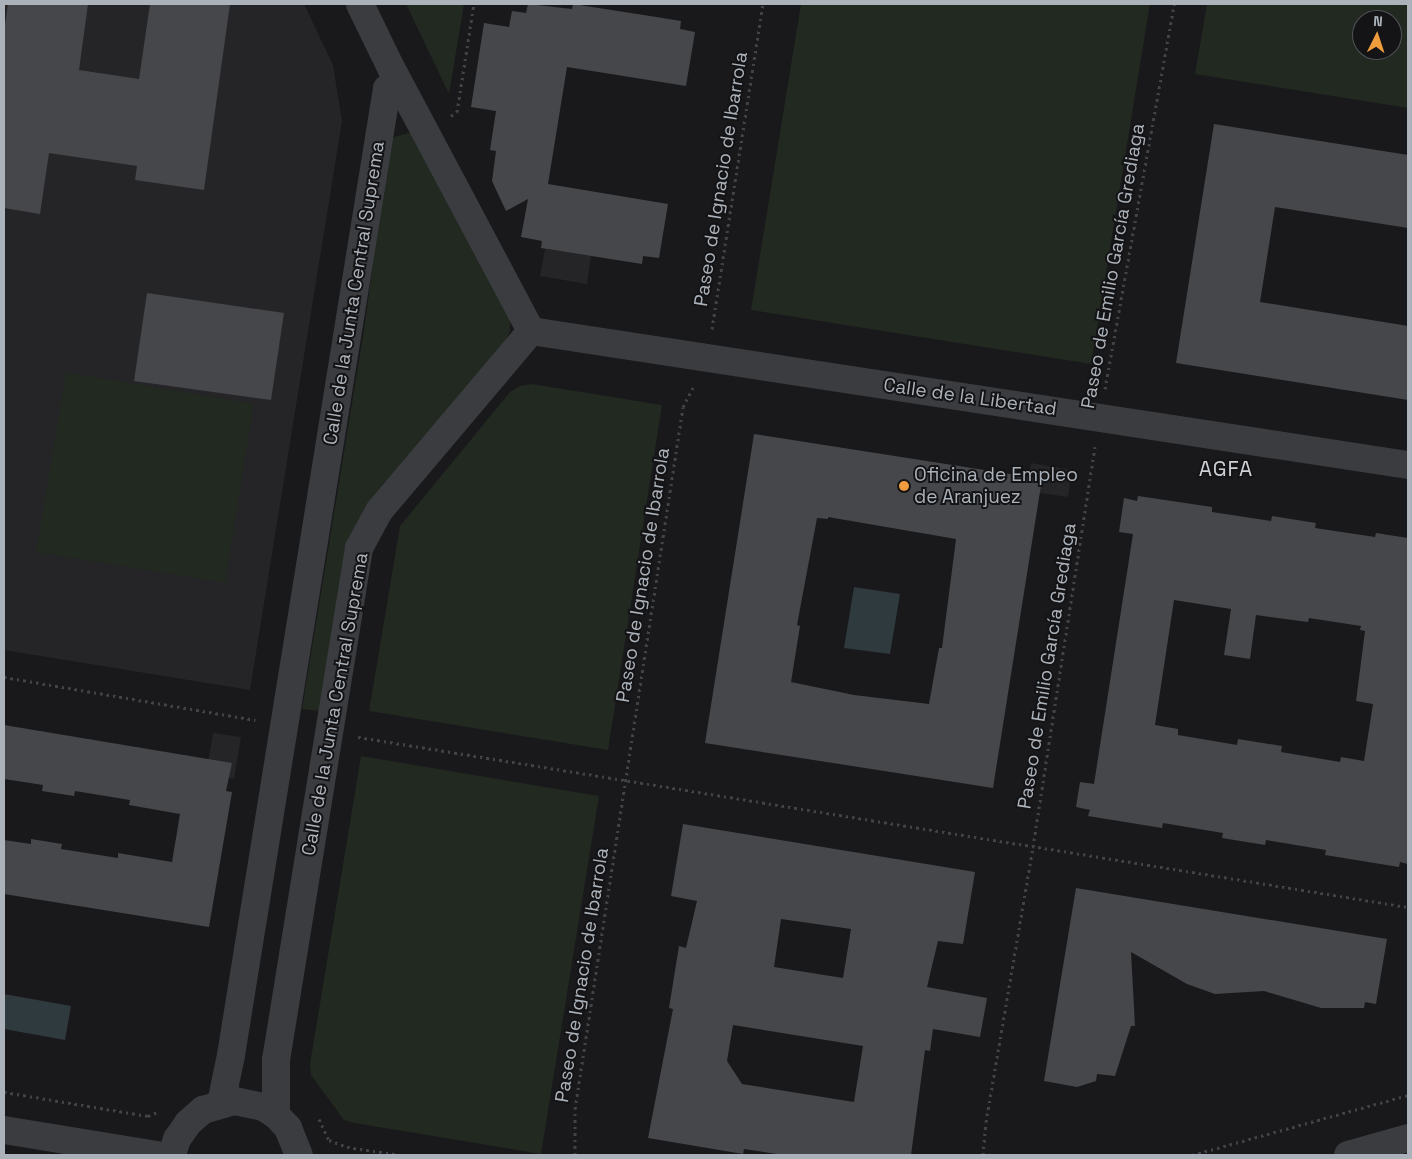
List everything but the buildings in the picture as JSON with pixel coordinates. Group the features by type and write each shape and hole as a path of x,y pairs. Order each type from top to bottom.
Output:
{"street":[{"path":"360,4 399,83 427,131 531,331"},
{"name":"Calle de la Junta Central Suprema","path":"221,1103 285,725 387,89 399,83"},
{"name":"Calle de la Junta Central Suprema","path":"276,1115 276,1060 359,548 379,511 531,331"},
{"name":"Calle de la Libertad","path":"531,331 707,360 1100,416 1408,465"},
{"path":"172,1155 177,1138 188,1123 203,1110 221,1103 250,1102 276,1115 288,1128 299,1155"},
{"path":"4,1130 79,1149 157,1155"},
{"path":"1348,1155 1408,1138"}],"path":[{"path":"427,131 457,112 474,4"},
{"name":"Paseo de Ignacio de Ibarrola","path":"574,1155 575,1108 683,408 707,360 763,4"},
{"name":"Paseo de Emilio García Grediaga","path":"983,1155 986,1122 1033,847 1100,416 1174,4"},
{"path":"4,677 285,725"},
{"path":"330,732 1408,907"},
{"path":"1192,1155 1408,1096"}],"shaded area":[{"path":"4,4 304,4 333,65 342,121 250,690 4,650"},
{"path":"406,4 464,4 449,94"},
{"path":"801,4 1150,4 1091,364 751,310"},
{"path":"1207,4 1408,4 1408,108 1195,74"},
{"path":"416,131 510,316 510,331 504,344 358,520 350,538 320,711 302,709 365,324 388,147 394,137"},
{"path":"545,249 591,256 587,284 540,276"},
{"path":"66,372 254,404 225,583 36,552"},
{"path":"532,384 662,405 608,750 369,711 400,526 510,392 520,386"},
{"path":"1031,463 1072,470 1068,497 1026,491"},
{"path":"854,587 900,594 890,654 844,648"},
{"path":"213,733 241,737 234,779 206,774"},
{"path":"361,756 599,796 541,1154 344,1120 311,1075 310,1064"},
{"path":"4,994 71,1006 65,1040 4,1029"}],"place":[{"name":"Oficina de Empleo de Aranjuez","path":"904,486"}],"district":[{"name":"AGFA","path":"1226,469"}]}
